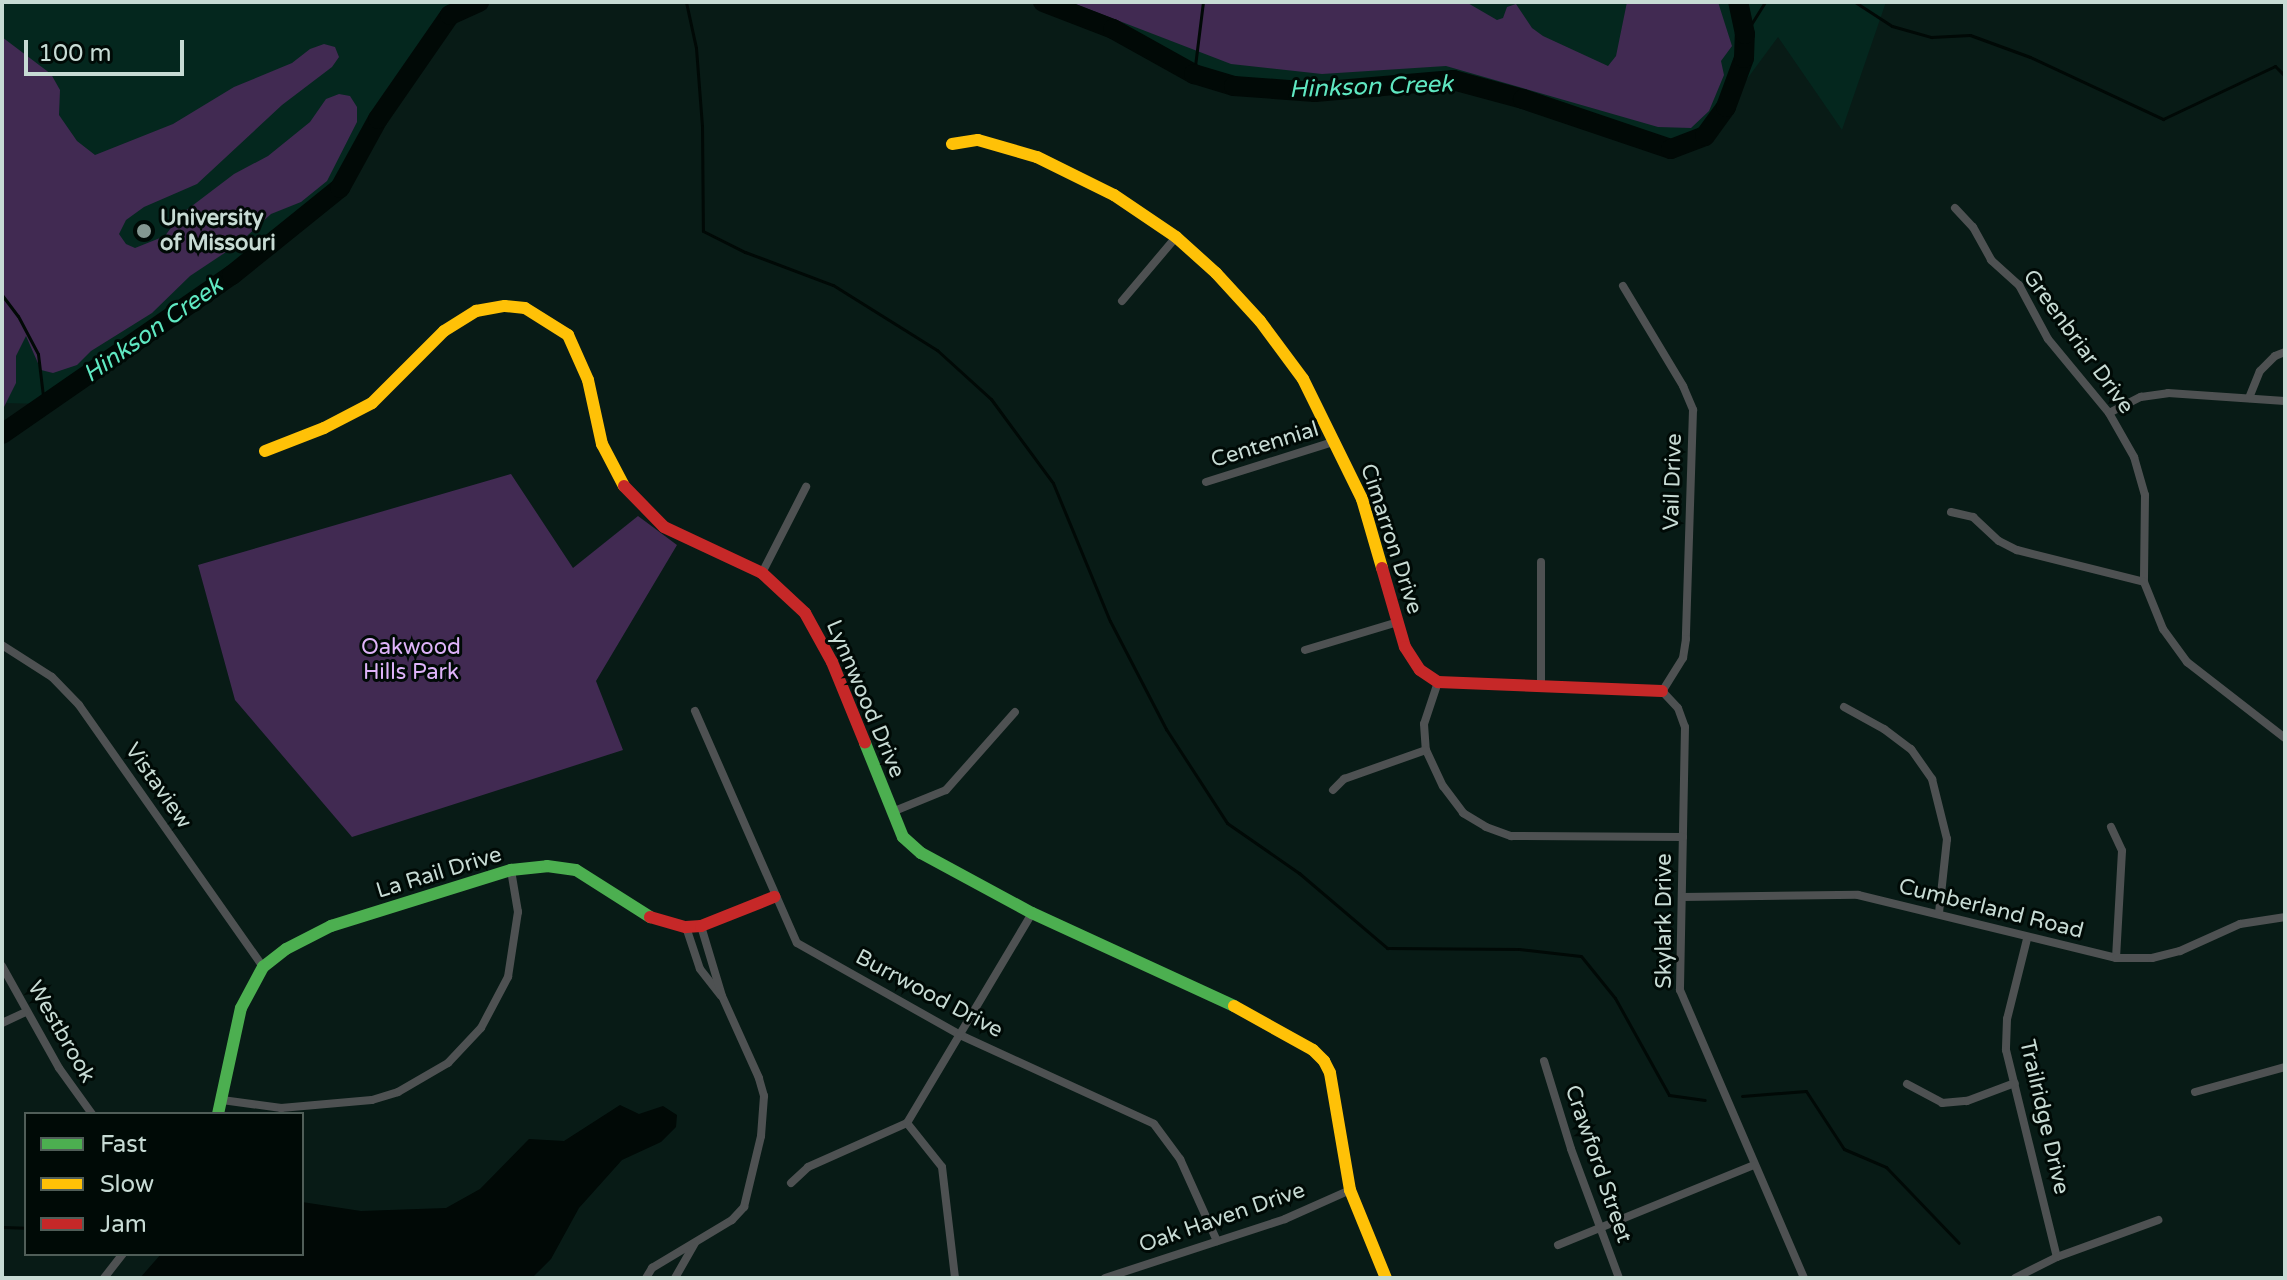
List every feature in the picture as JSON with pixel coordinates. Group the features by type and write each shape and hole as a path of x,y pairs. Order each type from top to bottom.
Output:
{"street":[{"name":"Cimarron Drive","path":"952,144 978,140 1037,157 1114,195 1176,237 1216,273 1260,321 1303,379 1336,441 1362,499 1405,647 1420,670 1438,682"},
{"name":"Greenbriar Drive","path":"1955,208 1973,227 1991,260 2019,285 2048,339 2109,413 2134,457 2145,495 2144,582 2163,629 2187,662 2285,738"},
{"path":"1122,301 1176,237"},
{"name":"Vail Drive","path":"1623,286 1683,386 1693,410 1686,639 1683,658 1662,691"},
{"name":"Lynnwood Drive","path":"265,451 324,428 372,403 444,331 476,311 505,306 525,308 568,335 579,355 602,444 624,486 664,527 762,573 805,613 832,662 903,837 921,853 1032,913 1210,992 1313,1050 1330,1073 1350,1190 1386,1278"},
{"path":"2249,398 2260,371 2275,356 2285,352"},
{"path":"2109,413 2141,397 2168,393 2285,401"},
{"name":"Centennial","path":"1206,482 1336,441"},
{"path":"762,573 806,487"},
{"path":"1951,512 1973,517 1999,541 2017,550 2144,582"},
{"path":"1541,562 1541,685"},
{"path":"1305,650 1398,622"},
{"name":"Vistaview","path":"2,645 52,677 79,705 263,967"},
{"path":"1662,691 1438,682 1424,724 1426,750 1443,786 1463,813 1486,827 1511,836 1683,837"},
{"name":"Skylark Drive","path":"1662,691 1678,708 1685,727 1680,990 1804,1278"},
{"path":"1844,707 1884,729 1911,749 1932,779 1947,839 1939,913"},
{"name":"Burrwood Drive","path":"695,711 774,897 797,943 960,1035 1154,1124 1180,1159 1217,1241"},
{"path":"892,812 946,790 1015,712"},
{"path":"1333,790 1344,779 1426,750"},
{"path":"2111,827 2122,851 2116,958"},
{"name":"La Rail Drive","path":"219,1112 241,1008 263,967 286,949 320,930 511,870 547,866 576,870 652,919 686,927 701,926 774,897"},
{"path":"222,1100 281,1108 372,1100 398,1092 448,1063 481,1028 508,977 518,912 511,870"},
{"name":"Cumberland Road","path":"1682,897 1858,895 1939,913 2027,939 2116,958 2152,958 2180,951 2240,924 2285,917"},
{"path":"791,1183 808,1167 907,1123 1032,913"},
{"path":"646,1278 652,1268 732,1220 744,1207 761,1136 764,1096 759,1078 722,996 701,926"},
{"path":"686,927 700,969 722,996"},
{"name":"Trailridge Drive","path":"2027,939 2007,1019 2006,1050 2057,1257"},
{"name":"Westbrook","path":"2,966 26,1012 91,1112"},
{"path":"2,1023 26,1012"},
{"name":"Crawford Street","path":"1544,1061 1598,1229 1619,1278"},
{"path":"2195,1092 2285,1067"},
{"path":"1907,1084 1942,1103 1967,1101 2015,1083"},
{"path":"907,1123 942,1167 955,1278"},
{"path":"1558,1245 1754,1165"},
{"name":"Oak Haven Drive","path":"1105,1278 1285,1219 1350,1190"},
{"path":"2015,1278 2057,1257 2158,1220"},
{"path":"675,1278 695,1242"},
{"path":"104,1278 121,1256"}],"shaded area":[{"name":"University of Missouri","path":"2,2 479,2 450,15 340,188 232,275 44,404 2,403"},
{"path":"1043,2 1886,2 1842,130 1778,37 1705,136 1671,149 1523,99 1453,80 1315,92 1234,86 1194,74 1113,29"},
{"path":"620,1105 639,1114 663,1106 677,1115 676,1127 661,1142 622,1160 579,1208 551,1259 532,1278 140,1278 159,1256 304,1256 304,1202 361,1211 446,1208 480,1189 529,1139 564,1141"}],"green space":[{"path":"1070,2 1466,2 1497,20 1503,18 1507,7 1516,4 1532,28 1543,36 1608,66 1616,56 1627,2 1718,2 1732,46 1721,61 1724,75 1709,111 1691,128 1658,127 1446,66 1322,74 1231,64"},
{"path":"2,37 51,74 60,90 59,115 77,141 95,155 173,124 234,87 292,63 310,49 324,44 335,47 339,57 332,67 282,105 197,184 144,207 126,220 119,234 126,244 135,248 165,236 180,215 234,174 268,156 310,122 326,99 339,94 350,96 357,107 357,122 327,181 301,202 271,214 238,244 190,276 152,313 91,351 77,365 53,373 41,370 26,336 16,356 16,383 2,411"},
{"name":"Oakwood Hills Park","path":"511,474 573,568 638,516 677,545 596,681 623,750 352,837 235,700 198,565"}],"waterway":[{"name":"Hinkson Creek","path":"2,434 232,275 340,188 378,119 450,15 479,2"},
{"path":"686,2 696,48 702,126 703,231 745,252 833,285 937,350 991,399 1053,483 1110,621 1166,729 1227,823 1299,873 1387,948 1519,949 1581,956 1615,998 1669,1095 1705,1100"},
{"name":"Hinkson Creek","path":"1043,2 1113,29 1194,74 1234,86 1315,92 1453,80 1523,99 1671,149 1705,136 1726,107 1744,58 1745,34 1738,2"},
{"path":"1194,74 1203,2"},
{"path":"1745,34 1765,2"},
{"path":"1855,2 1892,26 1931,37 1970,35 2030,57 2163,119 2275,66 2285,76"},
{"path":"2,295 18,316 38,354 44,404"},
{"path":"1742,1096 1806,1091 1844,1149 1886,1167 1959,1243"},
{"path":"2,1227 24,1228"}],"traffic: fast":[{"path":"865,743 903,837 921,853 1032,913 1234,1006"},
{"path":"218,1112 241,1008 263,967 286,949 331,926 511,870 547,866 576,870 650,917"}],"traffic: slow":[{"path":"952,144 978,140 1037,157 1114,195 1176,237 1216,273 1260,321 1303,379 1362,499 1382,568"},
{"path":"265,451 324,428 372,403 444,331 476,311 505,306 525,308 568,335 588,380 602,444 624,486"},
{"path":"1234,1006 1313,1050 1324,1061 1330,1073 1350,1190 1386,1278"}],"traffic: jam":[{"path":"624,486 664,527 762,573 805,613 832,662 865,743"},
{"path":"1382,568 1405,647 1420,670 1438,682 1662,691"},
{"path":"650,917 686,927 701,926 774,897"}],"place":[{"name":"University of Missouri","path":"144,231"}]}
